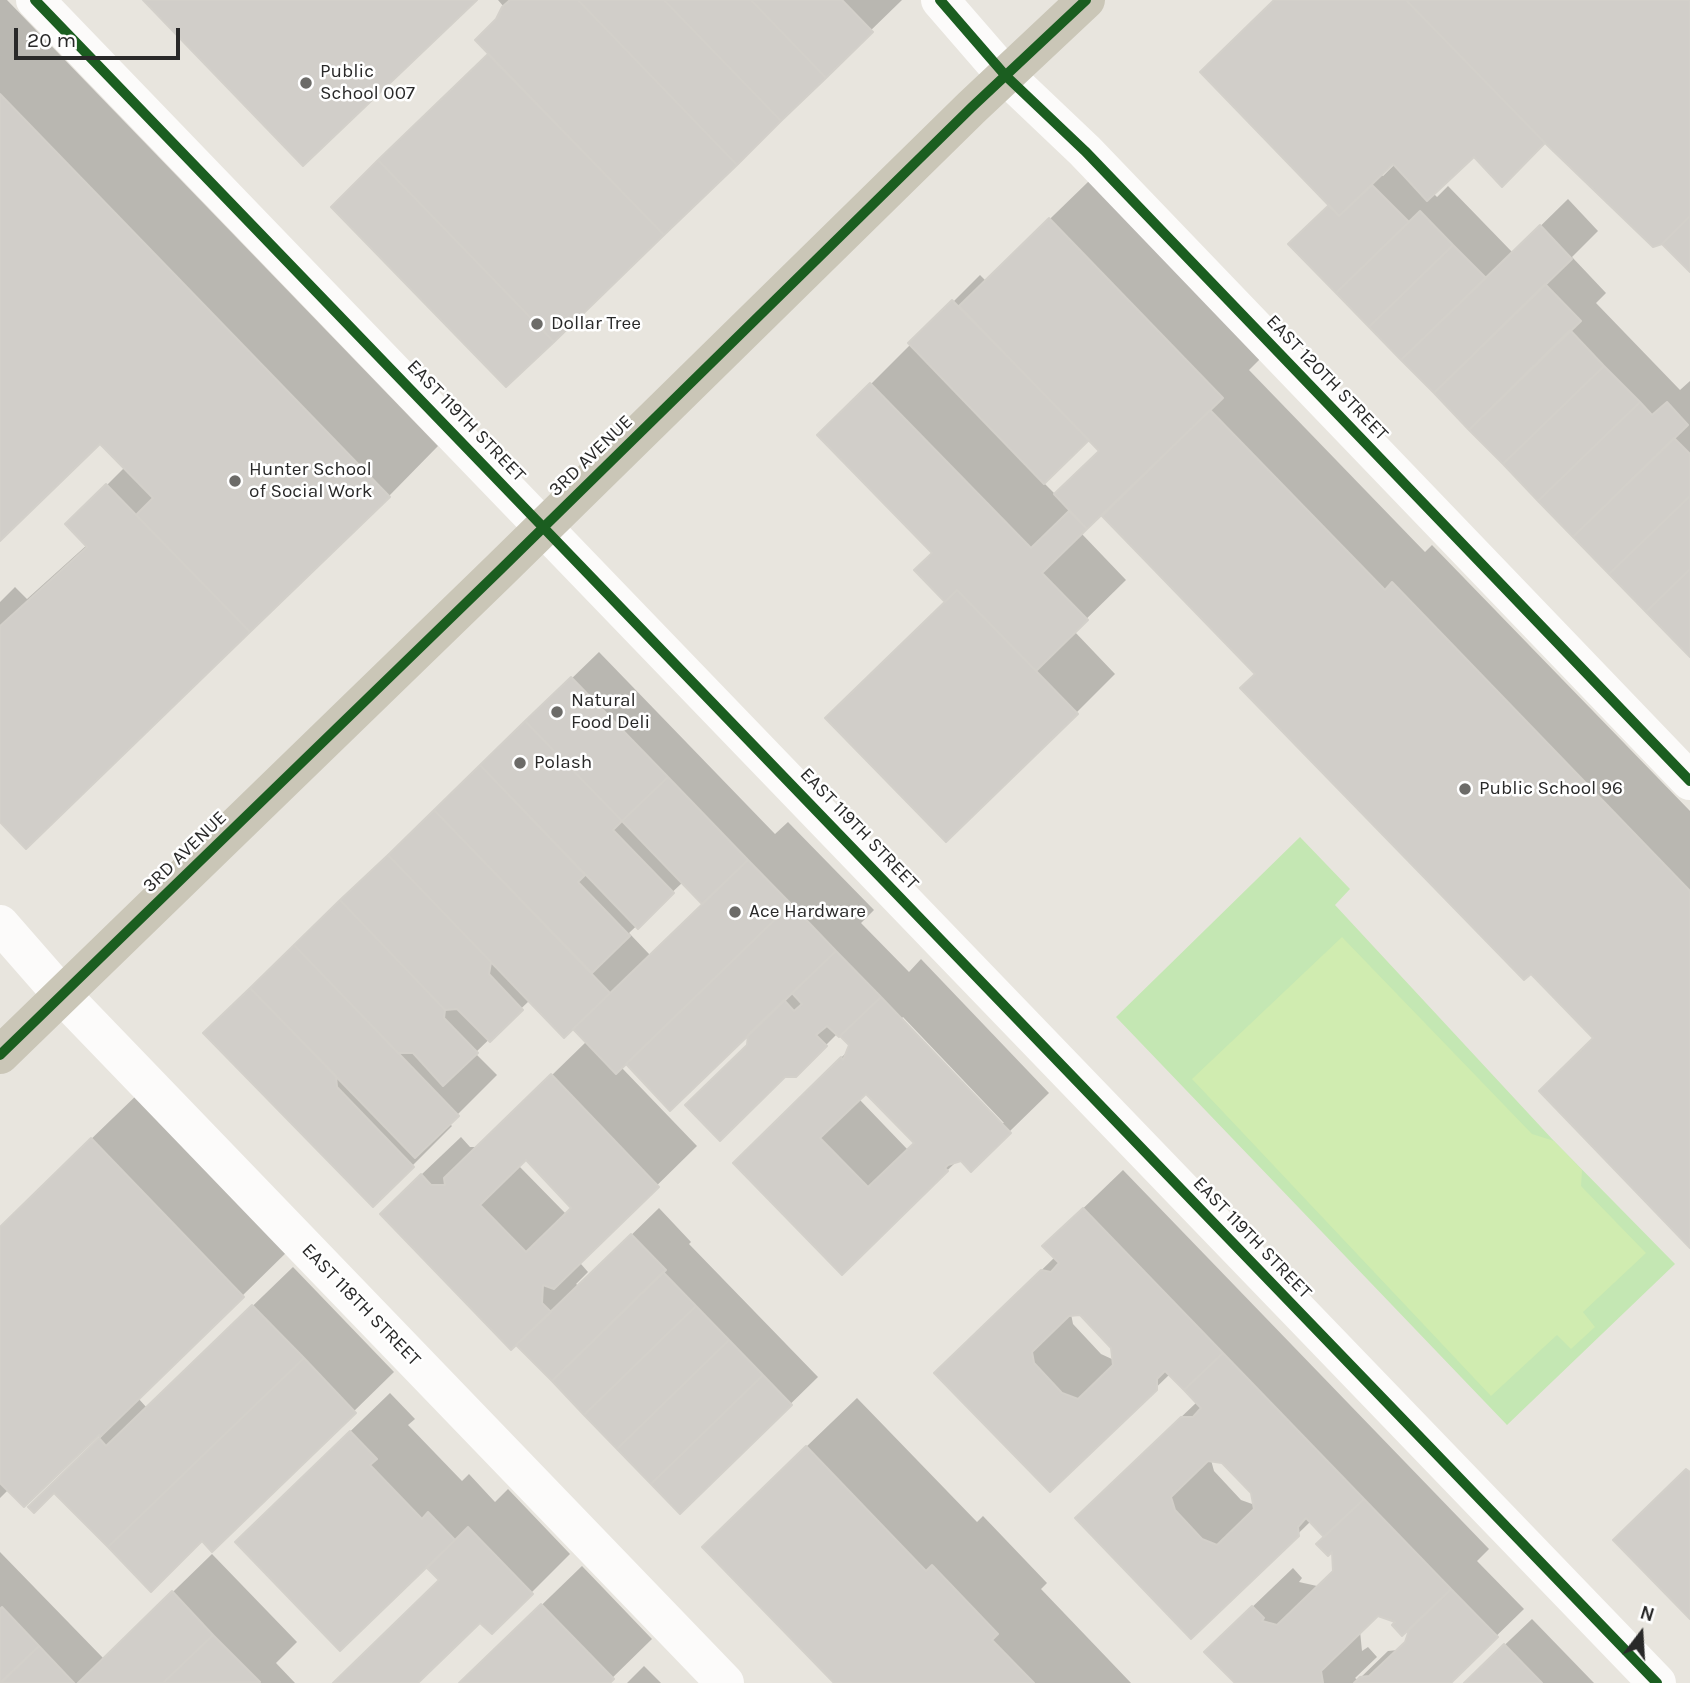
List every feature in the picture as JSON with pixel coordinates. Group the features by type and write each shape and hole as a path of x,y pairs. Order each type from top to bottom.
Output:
{"main road":[{"name":"3RD AVENUE","path":"0,1055 1005,75 1086,0"}],"street":[{"name":"EAST 119TH STREET","path":"35,0 1657,1683"},
{"name":"EAST 120TH STREET","path":"940,0 1005,75 1085,151 1690,781"},
{"name":"EAST 118TH STREET","path":"0,924 62,995 725,1683"}],"green space":[{"path":"1300,837 1350,889 1335,905 1554,1141 1675,1264 1507,1425 1116,1017"},
{"path":"1342,937 1532,1134 1554,1141 1582,1170 1581,1186 1646,1253 1583,1312 1595,1327 1571,1349 1557,1335 1491,1396 1192,1079"}],"building":[{"name":"Public School 007","path":"143,0 477,0 303,166"},
{"path":"510,0 578,0 737,165 664,235 475,40"},
{"path":"578,0 664,0 781,121 737,165"},
{"path":"664,0 751,0 826,78 781,121"},
{"path":"751,0 842,0 873,32 826,78"},
{"path":"1274,0 1406,0 1545,143 1502,187 1474,157 1427,201 1393,164 1339,216 1200,72"},
{"path":"1406,0 1690,0 1690,216 1662,244 1653,247 1545,143"},
{"path":"488,54 664,235 554,342 378,160"},
{"path":"0,94 390,497 250,632 136,515 153,498 100,444 0,541"},
{"path":"378,160 554,342 506,387 331,207"},
{"path":"1372,185 1409,222 1336,293 1288,244 1329,205 1339,216"},
{"path":"1420,211 1453,245 1369,327 1336,293"},
{"path":"1690,216 1690,272 1662,244"},
{"path":"1049,218 1223,398 1087,529 1054,494 1099,451 959,306"},
{"path":"1540,225 1572,259 1434,393 1401,360"},
{"path":"1453,245 1486,278 1401,360 1369,327"},
{"path":"1545,284 1581,321 1469,430 1434,393"},
{"path":"952,300 1089,440 1044,484 908,343"},
{"path":"1570,330 1604,366 1503,464 1469,430"},
{"path":"1604,366 1640,402 1538,501 1503,464"},
{"path":"870,383 1031,548 1069,511 1087,529 1042,573 1088,620 1036,671 957,590 945,602 914,570 932,553 817,435"},
{"path":"1640,402 1652,415 1667,402 1688,425 1573,537 1538,501"},
{"name":"Public School 96","path":"1210,410 1385,590 1392,582 1690,891 1690,1248 1539,1091 1593,1038 1531,974 1524,980 1240,688 1255,674 1102,516"},
{"path":"1674,438 1690,454 1690,496 1609,574 1573,537"},
{"path":"106,484 250,632 26,849 0,822 0,626 87,547 65,524"},
{"path":"1690,496 1690,569 1646,612 1609,574"},
{"path":"1690,569 1690,657 1646,612"},
{"path":"957,590 1078,714 946,842 825,718"},
{"path":"571,677 668,777 622,821 525,721"},
{"path":"525,721 622,821 613,830 674,893 638,929 480,765"},
{"path":"480,765 585,875 578,882 630,936 592,973 434,810"},
{"path":"668,777 748,860 702,904 622,821"},
{"path":"434,810 610,993 564,1038 388,855"},
{"path":"388,855 491,962 489,974 523,1010 490,1042 457,1009 445,1010 340,900"},
{"path":"748,860 791,904 616,1074 573,1029"},
{"path":"340,900 445,1010 444,1018 478,1053 443,1086 413,1053 398,1053 294,945"},
{"path":"791,904 836,951 670,1111 626,1064"},
{"path":"294,945 459,1116 415,1158 250,988"},
{"path":"836,951 881,997 839,1037 827,1026 816,1035 827,1046 796,1077 785,1077 720,1141 685,1105 747,1045 748,1035 784,1000 794,1011 802,1004 792,993"},
{"path":"250,988 336,1076 337,1087 414,1167 373,1207 203,1033"},
{"path":"881,997 1011,1133 971,1172 961,1161 948,1165 945,1168 948,1171 842,1275 733,1163 841,1057 843,1060 849,1045 840,1036","holes":["866,1094 914,1143 868,1187 820,1138"]},
{"path":"551,1074 659,1187 554,1289 543,1285 542,1303 551,1312 511,1350 380,1214 421,1174 431,1185 445,1185 444,1178","holes":["526,1160 571,1208 526,1252 480,1205"]},
{"path":"91,1138 244,1297 24,1507 0,1483 0,1227"},
{"path":"1083,1208 1223,1353 1184,1390 1165,1371 1157,1379 1157,1390 1050,1492 934,1373 1041,1270 1051,1272 1059,1263 1042,1246","holes":["1080,1315 1111,1348 1113,1365 1078,1399 1062,1393 1034,1363 1032,1352 1069,1316"]},
{"path":"631,1234 666,1270 552,1381 516,1345"},
{"path":"663,1272 696,1306 584,1415 552,1381"},
{"path":"252,1305 304,1358 108,1547 54,1493 34,1513 28,1507 99,1438 106,1446"},
{"path":"696,1306 729,1340 617,1449 584,1415"},
{"path":"729,1340 763,1375 651,1484 617,1449"},
{"path":"1223,1353 1364,1499 1324,1537 1306,1518 1298,1527 1299,1536 1191,1639 1075,1518 1181,1417 1193,1417 1201,1408 1184,1390","holes":["1208,1461 1222,1463 1251,1493 1254,1509 1217,1545 1202,1539 1175,1510 1171,1497"]},
{"path":"304,1358 356,1413 212,1552 202,1541 151,1592 108,1547"},
{"path":"763,1375 792,1405 680,1514 651,1484"},
{"path":"350,1431 377,1459 370,1465 422,1519 428,1512 455,1540 340,1651 235,1542"},
{"path":"806,1446 926,1571 932,1565 998,1634 992,1640 1034,1683 834,1683 702,1547"},
{"path":"1686,1469 1690,1472 1690,1619 1613,1540"},
{"path":"1364,1499 1451,1589 1402,1636 1392,1625 1395,1622 1378,1616 1321,1671 1323,1683 1235,1683 1204,1652 1252,1606 1264,1618 1262,1621 1277,1625 1333,1571 1332,1552 1328,1556 1316,1544"},
{"path":"468,1527 533,1594 492,1634 480,1623 418,1683 333,1683 439,1580 427,1568"},
{"path":"1451,1589 1498,1637 1451,1683 1354,1683 1360,1677 1369,1676 1405,1642 1409,1630"},
{"path":"172,1591 213,1635 163,1683 78,1683"},
{"path":"541,1604 614,1679 610,1683 459,1683"},
{"path":"2,1607 39,1646 0,1683 0,1609"},
{"path":"213,1635 260,1682 163,1683"},
{"path":"1504,1644 1542,1683 1464,1683"},
{"path":"39,1646 74,1683 1,1683"}],"cycle path":[{"path":"35,0 1657,1683"},
{"path":"940,0 1005,75 1085,151 1690,781"},
{"path":"0,1055 972,107 1086,0"}],"place":[{"name":"Public School 007","path":"306,83"},
{"name":"Dollar Tree","path":"537,324"},
{"name":"Hunter School of Social Work","path":"235,481"},
{"name":"Natural Food Deli","path":"557,712"},
{"name":"Polash","path":"520,763"},
{"name":"Public School 96","path":"1465,789"},
{"name":"Ace Hardware","path":"735,912"}]}
